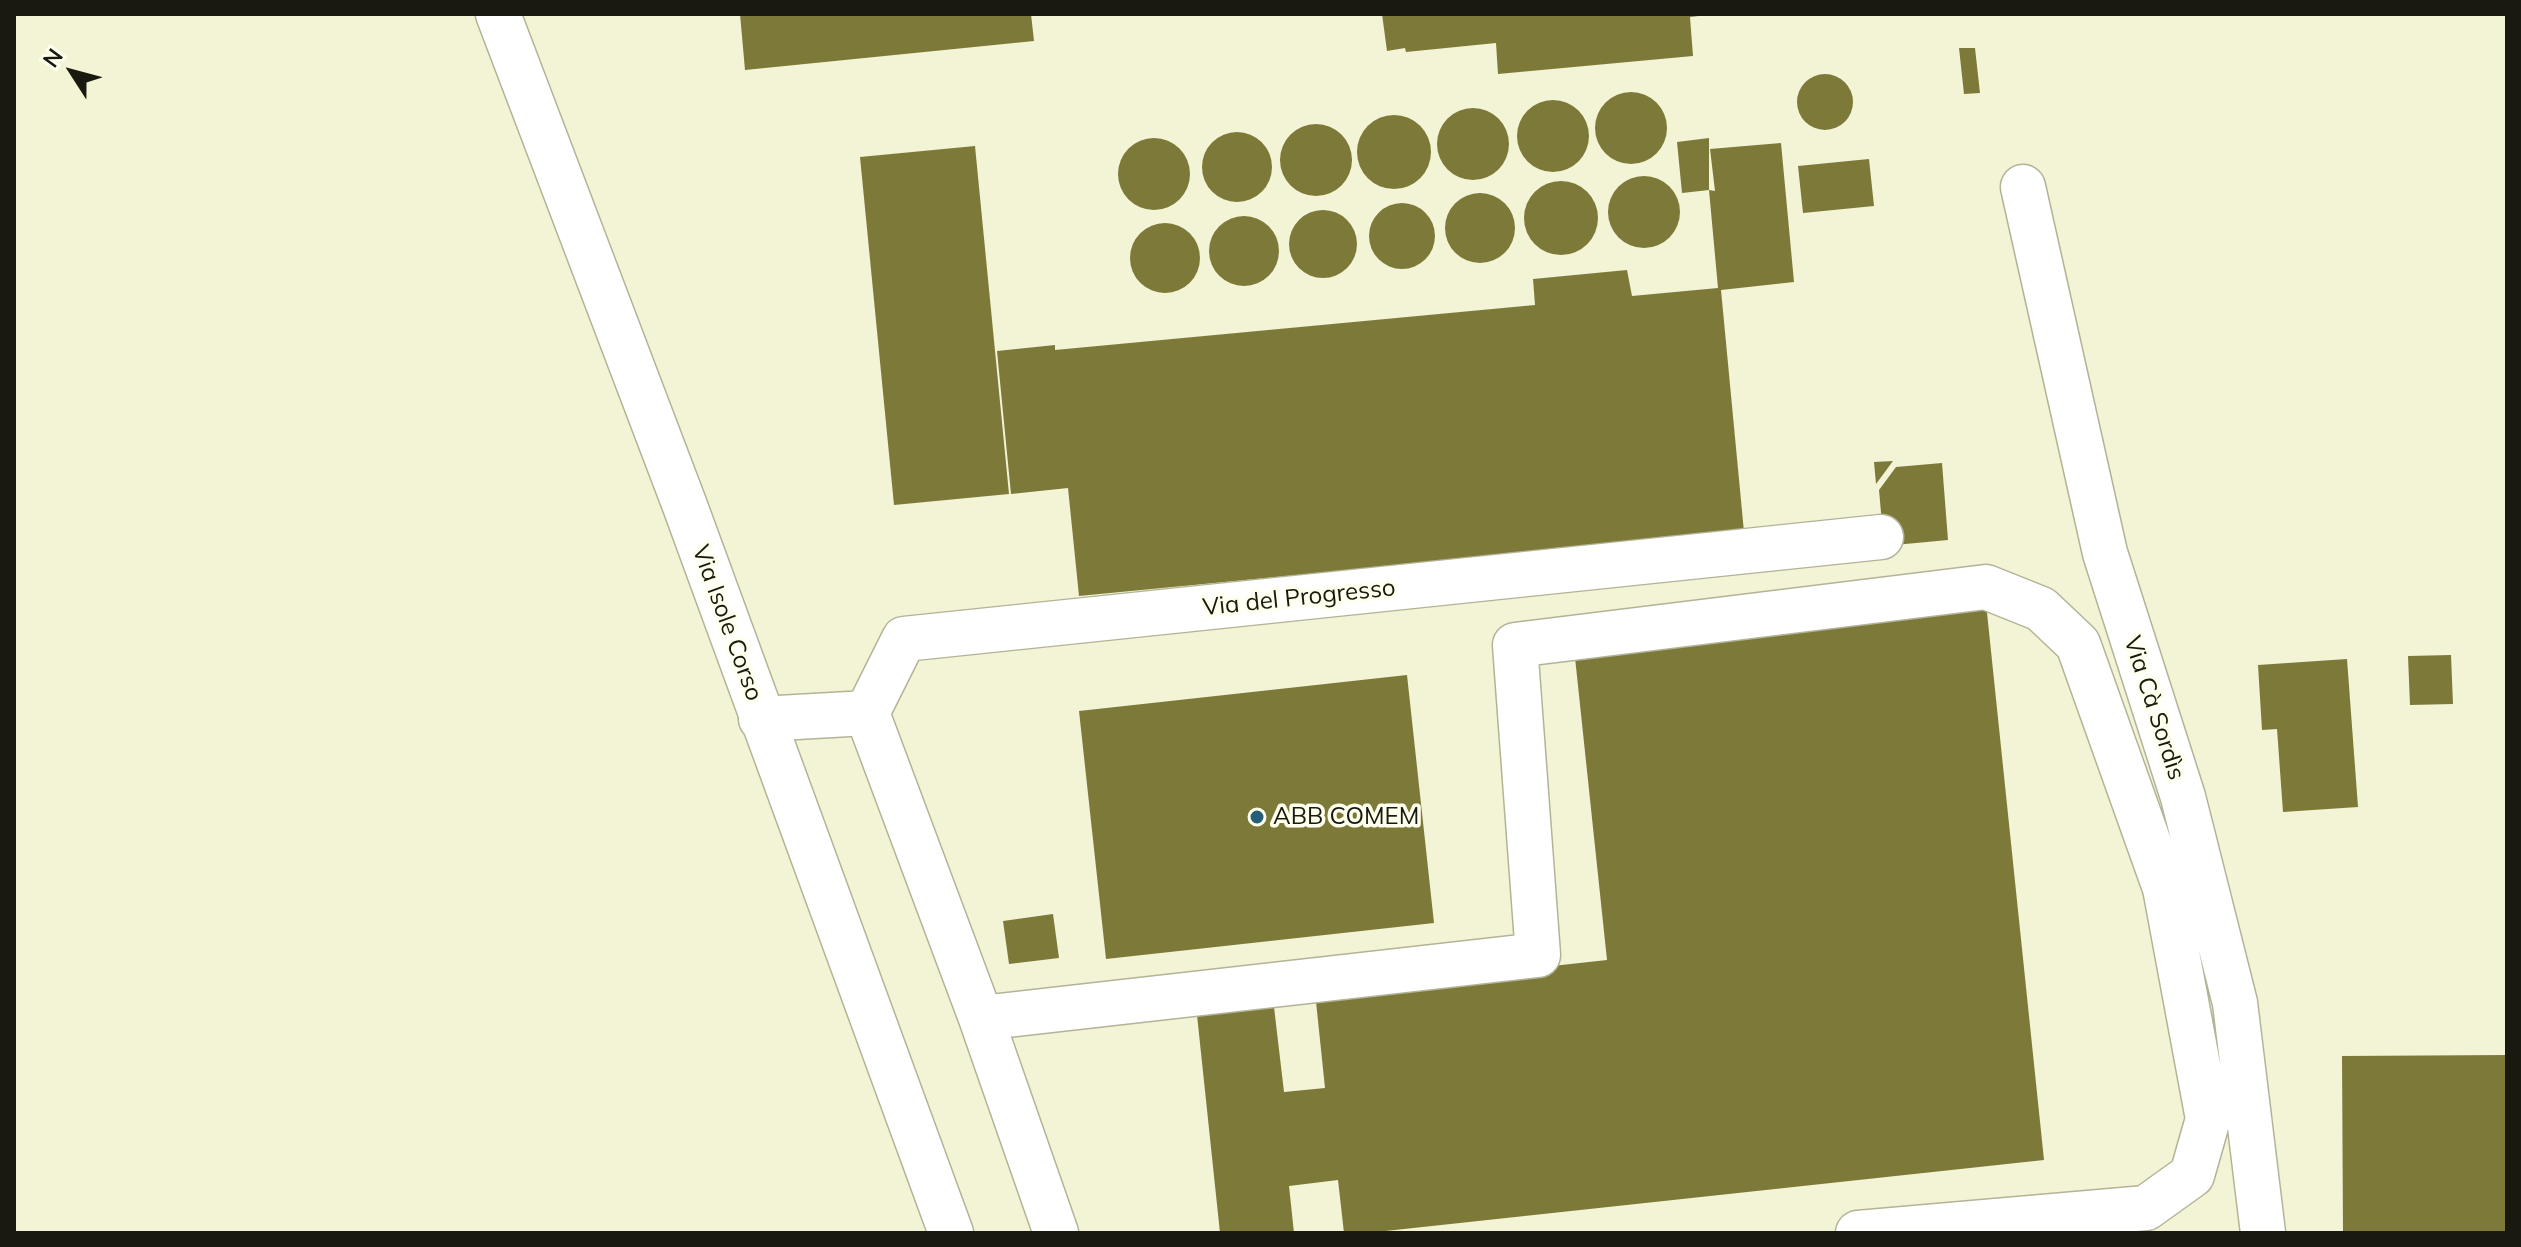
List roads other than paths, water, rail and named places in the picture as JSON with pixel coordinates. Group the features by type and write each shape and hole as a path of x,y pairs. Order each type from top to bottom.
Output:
{"main road":[{"name":"Via Isole Corso","path":"498,14 685,506 951,1233"},
{"name":"Via Cà Sordìs","path":"2023,187 2105,553 2183,797 2235,1003 2263,1233"},
{"name":"Via del Progresso","path":"867,713 904,639 1881,537"},
{"path":"981,1018 1538,955 1515,645 1986,587 2041,609 2078,644 2165,888 2208,1119 2192,1175 2146,1208 1858,1233"},
{"path":"761,719 867,713 981,1018 1056,1233"}],"place":[{"name":"ABB COMEM","path":"1257,817"}]}
